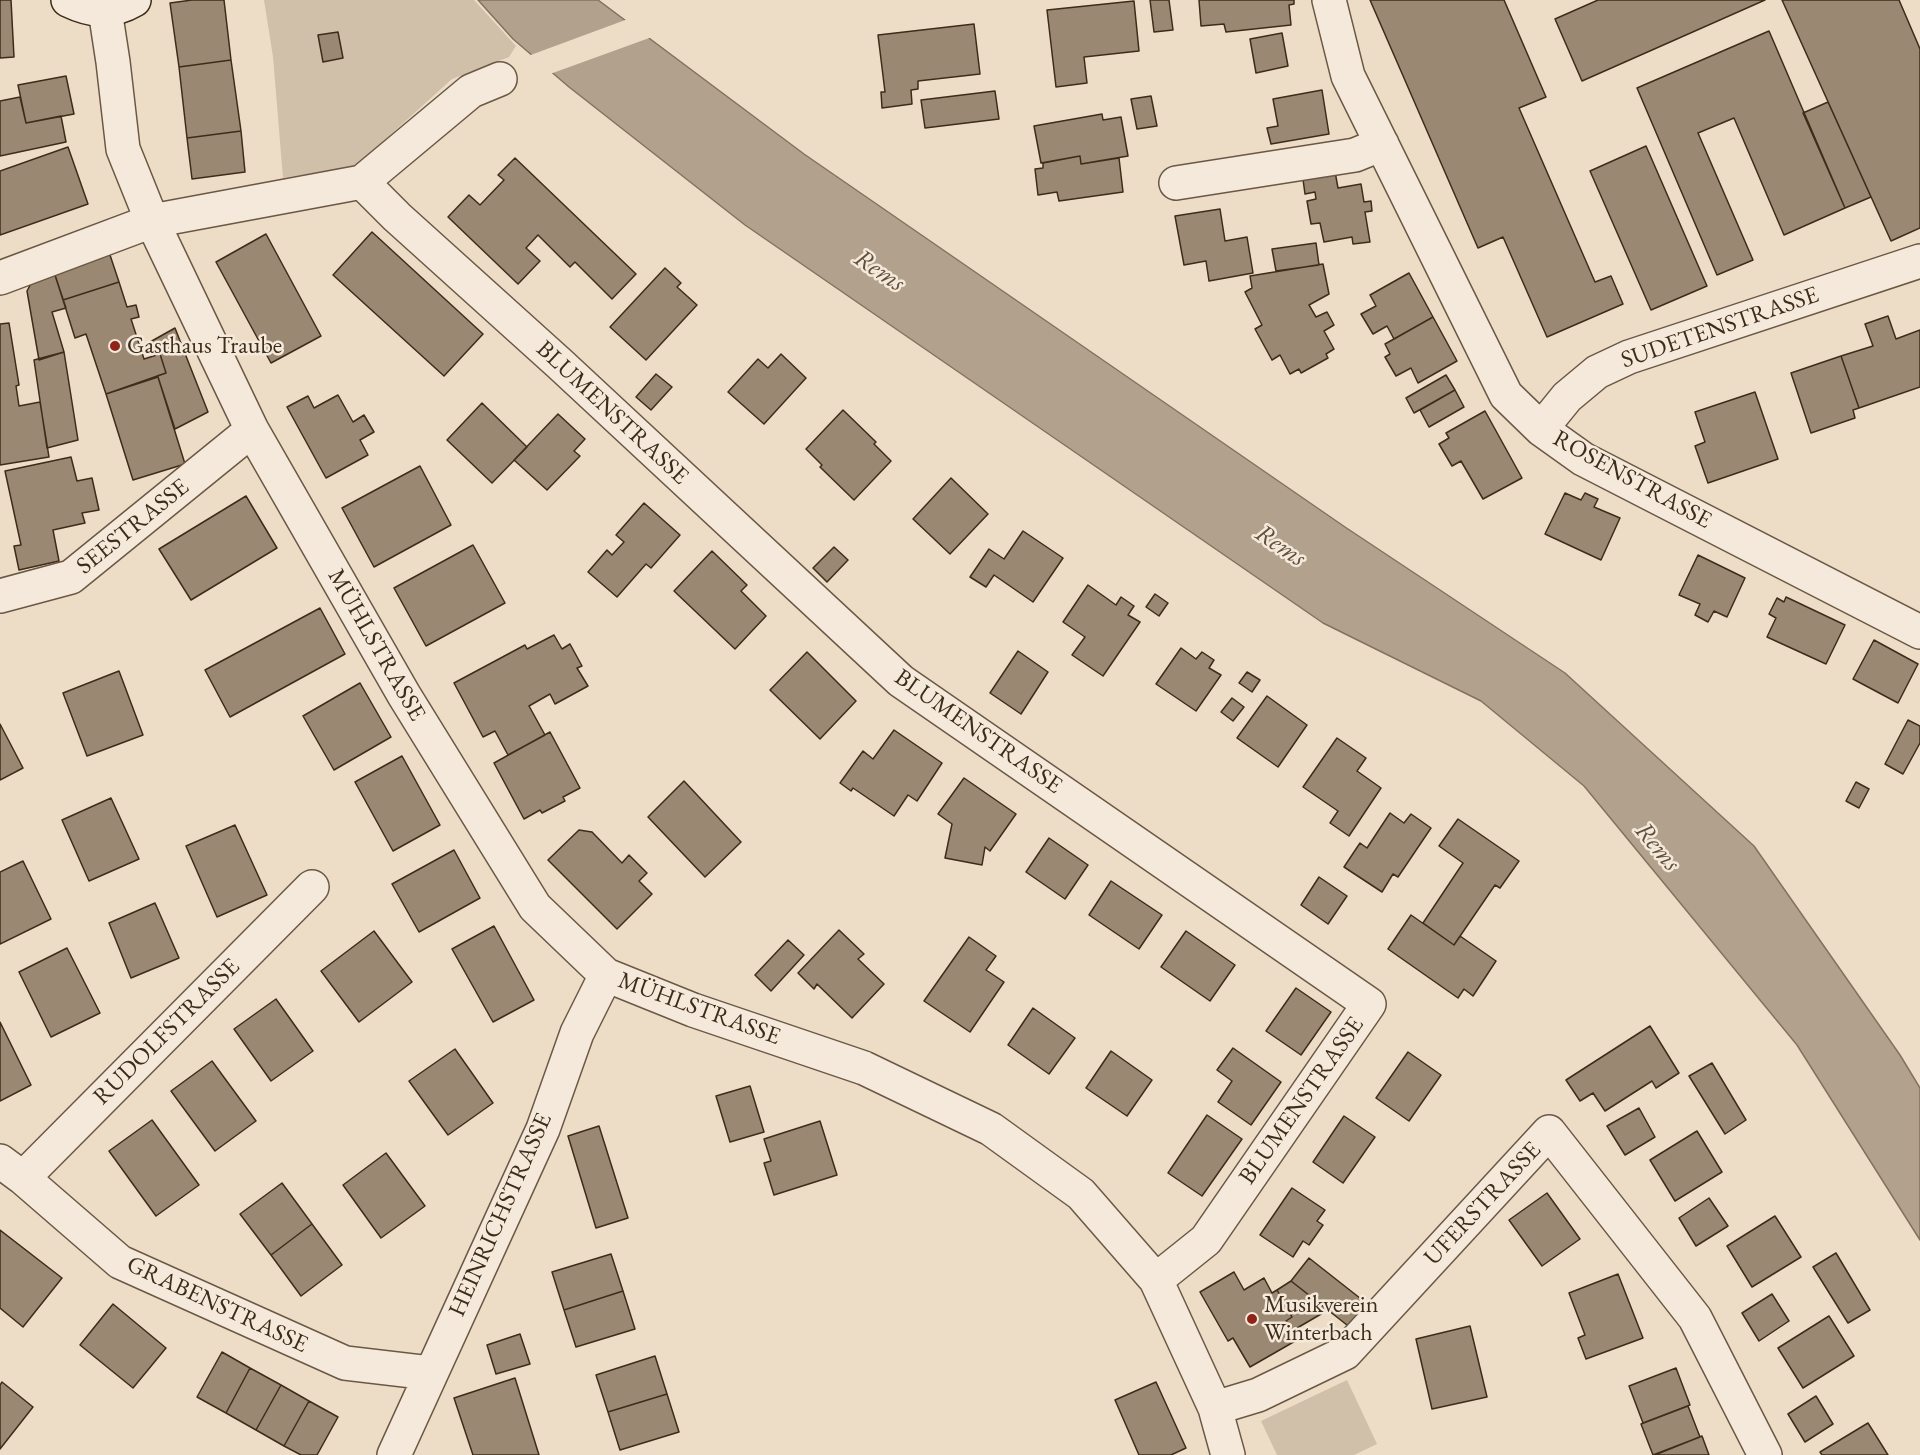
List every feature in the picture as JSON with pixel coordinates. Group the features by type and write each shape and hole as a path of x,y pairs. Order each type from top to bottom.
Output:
{"street":[{"path":"68,0 85,8 119,5"},
{"name":"ROSENSTRASSE","path":"1329,0 1348,76 1506,395 1541,429 1583,459 1920,632"},
{"name":"MÜHLSTRASSE","path":"119,5 114,62 123,149 152,221 252,430 404,695 535,908 606,975 693,1010 864,1068 991,1129 1081,1194 1156,1280 1215,1408 1228,1455"},
{"path":"0,278 152,221 362,182 471,91 500,79"},
{"path":"1176,183 1355,155 1382,144"},
{"name":"BLUMENSTRASSE","path":"362,182 397,217 560,364 901,681 1369,1004 1206,1240 1156,1280"},
{"name":"SUDETENSTRASSE","path":"1541,429 1568,397 1597,372 1629,357 1920,261"},
{"name":"SEESTRASSE","path":"0,596 71,577 252,430"},
{"name":"RUDOLFSTRASSE","path":"11,1169 312,887"},
{"name":"HEINRICHSTRASSE","path":"394,1455 543,1129 577,1033 606,975"},
{"name":"UFERSTRASSE","path":"1215,1408 1258,1395 1346,1353 1549,1132 1695,1318 1765,1455"},
{"name":"GRABENSTRASSE","path":"11,1169 120,1262 345,1363 430,1373"}],"shaded area":[{"path":"264,0 474,0 516,46 509,57 452,79 347,174 314,173 283,178 273,57"},
{"path":"1347,1380 1377,1444 1354,1455 1277,1455 1261,1421"}],"water":[{"name":"Rems","path":"478,0 598,0 804,154 1345,527 1565,673 1754,846 1900,1055 1920,1088 1920,1240 1797,1045 1584,786 1481,701 1323,623 745,225 569,87 513,39"}],"pier":[{"path":"628,19 652,37 550,74 528,56"}],"building":[{"path":"0,0 11,0 14,57 0,58"},
{"path":"224,0 231,60 179,67 170,3"},
{"path":"1150,0 1169,0 1173,30 1154,32"},
{"path":"1199,0 1294,0 1294,4 1289,5 1291,25 1226,32 1224,24 1201,26"},
{"path":"1370,0 1504,0 1546,97 1519,108 1595,282 1611,276 1623,304 1547,337 1503,237 1478,248"},
{"path":"1598,0 1765,0 1582,81 1555,19"},
{"path":"1782,0 1899,0 1920,49 1920,228 1891,241"},
{"path":"1134,1 1139,51 1084,57 1087,83 1056,87 1047,10"},
{"path":"974,24 980,74 918,81 918,89 911,90 912,104 882,108 881,92 885,92 878,35"},
{"path":"1769,31 1845,208 1784,235 1734,118 1698,133 1753,260 1717,275 1637,88"},
{"path":"338,32 343,58 323,62 318,35"},
{"path":"1282,33 1288,66 1256,73 1250,39"},
{"path":"231,60 241,131 187,138 179,67"},
{"path":"66,76 74,114 26,123 18,85"},
{"path":"1322,90 1329,134 1271,144 1267,128 1278,126 1273,99"},
{"path":"995,91 999,119 925,128 921,100"},
{"path":"1151,96 1157,126 1137,129 1131,99"},
{"path":"20,97 26,123 61,116 66,142 0,156 0,101"},
{"path":"1828,102 1871,197 1845,208 1803,113"},
{"path":"1102,114 1103,120 1121,117 1128,156 1081,164 1080,156 1041,163 1034,126"},
{"path":"241,131 245,172 192,179 187,138"},
{"path":"1646,146 1707,286 1651,310 1590,171"},
{"path":"68,147 88,204 0,235 0,171"},
{"path":"1080,156 1081,164 1119,158 1123,192 1059,201 1057,192 1038,195 1035,169 1043,168 1043,163"},
{"path":"515,158 636,274 612,299 575,262 570,267 538,235 526,248 540,261 518,284 448,217 469,195 480,205 504,180 498,175"},
{"path":"1334,166 1338,188 1361,184 1364,202 1371,201 1372,211 1365,212 1370,242 1353,244 1352,237 1324,242 1320,223 1311,224 1307,201 1316,199 1315,192 1305,194 1302,172"},
{"path":"1220,209 1225,241 1247,237 1253,273 1209,281 1206,261 1184,265 1175,216"},
{"path":"372,232 483,334 444,376 333,275"},
{"path":"266,234 321,336 271,363 216,262"},
{"path":"1316,243 1319,265 1276,271 1272,249"},
{"path":"109,252 119,282 63,300 53,269"},
{"path":"1323,264 1329,294 1309,305 1316,317 1327,312 1334,325 1324,331 1334,349 1326,354 1328,358 1301,373 1299,369 1290,374 1280,355 1272,360 1255,329 1262,325 1245,292 1252,288 1250,276"},
{"path":"665,268 681,283 677,287 697,305 646,360 610,327"},
{"path":"53,269 66,308 52,312 64,352 39,360 27,291 35,276"},
{"path":"1409,273 1433,317 1394,339 1387,326 1373,334 1361,314 1376,306 1370,295"},
{"name":"Gasthaus Traube","path":"119,282 127,307 136,305 139,317 131,319 144,359 160,354 166,373 106,394 86,334 75,338 63,300"},
{"path":"1888,316 1896,339 1920,330 1920,387 1859,408 1841,356 1873,346 1865,324"},
{"path":"1433,317 1457,361 1418,383 1411,368 1396,376 1385,357 1390,354 1385,344"},
{"path":"9,323 19,385 16,386 19,406 40,402 49,457 0,465 0,324"},
{"path":"175,328 208,412 175,429 157,376 166,373 160,354 150,342"},
{"path":"64,352 78,440 47,448 34,360"},
{"path":"781,354 806,378 764,424 728,392 758,359 768,368"},
{"path":"1841,356 1859,408 1853,410 1855,418 1811,433 1791,373"},
{"path":"656,374 672,387 651,410 636,397"},
{"path":"1446,375 1455,390 1414,413 1406,398"},
{"path":"158,377 185,464 133,480 106,394"},
{"path":"1455,390 1464,407 1429,427 1420,410"},
{"path":"1755,392 1778,459 1708,483 1695,446 1705,442 1695,412"},
{"path":"338,395 353,422 364,415 374,432 360,440 368,455 326,478 287,407 308,396 314,408"},
{"path":"482,403 527,447 492,483 447,440"},
{"path":"843,410 876,442 874,444 891,461 854,500 820,467 822,465 806,449"},
{"path":"1485,411 1522,478 1483,499 1461,461 1452,466 1439,444 1449,438 1446,433"},
{"path":"558,414 585,439 574,451 580,456 547,490 514,460"},
{"path":"71,457 77,481 92,478 99,510 82,513 85,523 53,530 59,561 19,570 14,546 21,545 5,471"},
{"path":"420,466 451,525 374,567 342,508"},
{"path":"951,478 988,514 950,554 913,519"},
{"path":"1565,493 1581,500 1585,493 1598,499 1594,507 1620,518 1601,560 1545,534"},
{"path":"246,496 277,548 191,600 159,549"},
{"path":"644,503 680,535 651,568 646,564 617,597 588,572 607,550 612,555 624,542 616,535"},
{"path":"1023,531 1063,558 1033,602 994,575 986,587 970,577 989,549 1004,559"},
{"path":"473,545 505,603 426,646 394,588"},
{"path":"834,547 848,560 827,582 813,568"},
{"path":"712,551 747,585 741,591 766,616 735,649 674,591"},
{"path":"1698,555 1745,578 1727,617 1714,611 1708,622 1695,615 1700,604 1679,595"},
{"path":"1088,585 1116,605 1121,597 1134,606 1128,615 1140,622 1103,676 1072,655 1085,637 1063,622"},
{"path":"1155,594 1168,603 1159,616 1146,607"},
{"path":"1786,597 1845,625 1826,664 1767,637 1776,618 1769,614 1777,598 1784,602"},
{"path":"320,608 345,654 230,717 205,670"},
{"path":"554,635 562,649 570,644 582,666 577,668 588,686 555,704 550,694 529,706 545,735 508,755 495,731 483,737 454,683 525,645 527,649"},
{"path":"1874,640 1918,664 1898,703 1853,679"},
{"path":"1181,648 1196,659 1202,652 1214,660 1209,668 1221,675 1196,711 1156,684"},
{"path":"1018,651 1048,672 1021,714 990,693"},
{"path":"807,652 856,701 820,739 770,690"},
{"path":"119,671 143,735 87,756 63,693"},
{"path":"1247,672 1260,680 1252,692 1239,683"},
{"path":"360,683 391,737 334,770 303,716"},
{"path":"1267,696 1307,725 1278,767 1237,738"},
{"path":"1232,698 1244,707 1233,721 1221,712"},
{"path":"1908,720 1920,726 1920,743 1903,774 1885,764"},
{"path":"0,724 23,768 0,780"},
{"path":"894,730 942,763 917,801 908,795 894,816 853,788 851,791 840,783 863,751 873,759"},
{"path":"550,732 580,788 563,797 565,801 542,813 540,810 524,819 494,763"},
{"path":"1337,738 1366,758 1357,771 1381,788 1349,836 1330,823 1338,811 1303,787"},
{"path":"402,756 440,825 393,851 355,782"},
{"path":"964,778 1016,814 990,851 985,847 982,865 945,858 952,824 938,814"},
{"path":"684,781 741,842 705,877 648,817"},
{"path":"1856,782 1869,789 1859,808 1846,801"},
{"path":"111,798 139,859 89,881 62,820"},
{"path":"1390,813 1404,823 1411,814 1431,828 1398,877 1393,874 1382,892 1344,867 1360,843 1367,848"},
{"path":"1458,819 1519,861 1500,888 1495,885 1454,945 1423,923 1463,863 1439,846"},
{"path":"235,825 267,895 217,917 186,846"},
{"path":"579,830 592,832 622,863 629,855 647,873 639,881 652,894 617,929 548,860"},
{"path":"1049,838 1088,865 1065,899 1026,872"},
{"path":"454,850 480,898 419,932 392,884"},
{"path":"23,861 51,919 0,944 0,872"},
{"path":"1319,877 1347,896 1328,924 1301,905"},
{"path":"1111,881 1162,915 1139,949 1089,915"},
{"path":"155,903 179,958 131,978 109,923"},
{"path":"1411,915 1454,945 1460,936 1496,961 1473,996 1464,989 1458,998 1388,949"},
{"path":"494,926 534,1000 493,1022 452,949"},
{"path":"839,930 864,954 858,959 884,984 852,1018 817,984 814,989 798,973"},
{"path":"374,931 412,982 359,1022 321,971"},
{"path":"1186,931 1235,965 1210,1001 1161,967"},
{"path":"969,937 996,956 986,970 1004,982 970,1032 924,1001"},
{"path":"788,940 804,955 771,991 755,975"},
{"path":"67,948 100,1013 51,1037 19,972"},
{"path":"1296,988 1331,1012 1301,1055 1266,1031"},
{"path":"276,999 313,1051 271,1081 234,1029"},
{"path":"1033,1008 1075,1038 1049,1074 1008,1045"},
{"path":"0,1022 31,1085 0,1101"},
{"path":"1650,1026 1679,1073 1656,1088 1652,1081 1605,1111 1593,1093 1580,1101 1566,1080"},
{"path":"1233,1048 1281,1082 1251,1125 1218,1102 1232,1081 1217,1070"},
{"path":"455,1049 493,1103 448,1135 409,1081"},
{"path":"1111,1051 1152,1080 1127,1116 1086,1088"},
{"path":"1408,1052 1441,1075 1409,1121 1376,1098"},
{"path":"212,1061 256,1121 215,1151 171,1091"},
{"path":"1712,1063 1746,1120 1725,1134 1689,1076"},
{"path":"750,1086 764,1132 730,1142 716,1096"},
{"path":"1639,1108 1655,1137 1625,1155 1607,1126"},
{"path":"1207,1115 1242,1139 1202,1196 1168,1173"},
{"path":"1344,1116 1375,1137 1343,1183 1313,1162"},
{"path":"152,1120 199,1185 156,1216 109,1151"},
{"path":"820,1121 837,1175 774,1195 764,1163 771,1161 764,1139"},
{"path":"599,1126 628,1218 596,1228 568,1136"},
{"path":"1697,1131 1722,1172 1675,1201 1650,1160"},
{"path":"386,1153 425,1206 381,1238 343,1185"},
{"path":"282,1183 312,1224 271,1255 240,1214"},
{"path":"1292,1188 1325,1210 1317,1221 1323,1225 1309,1245 1303,1241 1293,1257 1260,1235"},
{"path":"1547,1193 1580,1239 1542,1266 1509,1220"},
{"path":"1709,1198 1728,1226 1696,1246 1679,1218"},
{"path":"1775,1216 1801,1257 1752,1287 1727,1246"},
{"path":"312,1224 342,1265 301,1296 271,1255"},
{"path":"0,1230 62,1278 23,1327 0,1308"},
{"path":"1836,1253 1870,1310 1848,1323 1813,1267"},
{"path":"611,1254 623,1291 564,1310 552,1272"},
{"path":"1309,1258 1370,1306 1352,1329 1291,1281"},
{"name":"Musikverein Winterbach","path":"1234,1272 1244,1290 1264,1278 1272,1293 1277,1290 1292,1317 1286,1321 1297,1340 1250,1367 1233,1338 1228,1341 1200,1292"},
{"path":"1618,1274 1643,1338 1586,1359 1578,1338 1585,1335 1569,1293"},
{"path":"1291,1281 1328,1310 1292,1331 1286,1321 1292,1317 1277,1290"},
{"path":"623,1291 635,1329 576,1347 564,1310"},
{"path":"1772,1294 1789,1321 1759,1341 1742,1313"},
{"path":"113,1304 166,1348 133,1388 80,1345"},
{"path":"1829,1316 1854,1356 1803,1388 1778,1348"},
{"path":"1470,1326 1487,1397 1432,1409 1416,1339"},
{"path":"520,1334 530,1364 496,1374 487,1345"},
{"path":"222,1352 250,1368 226,1413 197,1397"},
{"path":"655,1356 667,1394 608,1412 596,1375"},
{"path":"250,1368 281,1385 256,1430 226,1413"},
{"path":"1676,1368 1690,1405 1643,1423 1629,1386"},
{"path":"515,1378 539,1455 473,1455 454,1398"},
{"path":"2,1382 33,1407 0,1449 0,1385"},
{"path":"1156,1382 1186,1448 1171,1455 1139,1455 1115,1400"},
{"path":"281,1385 309,1401 284,1446 256,1430"},
{"path":"667,1394 679,1432 620,1450 608,1412"},
{"path":"1816,1396 1833,1424 1805,1442 1788,1414"},
{"path":"309,1401 338,1417 317,1455 301,1455 284,1446"},
{"path":"1688,1406 1700,1437 1653,1455 1641,1424"},
{"path":"1868,1423 1888,1455 1822,1455 1820,1452"},
{"path":"1702,1436 1709,1455 1655,1455"}],"place":[{"name":"Gasthaus Traube","path":"115,346"},
{"name":"Musikverein Winterbach","path":"1252,1319"}]}
